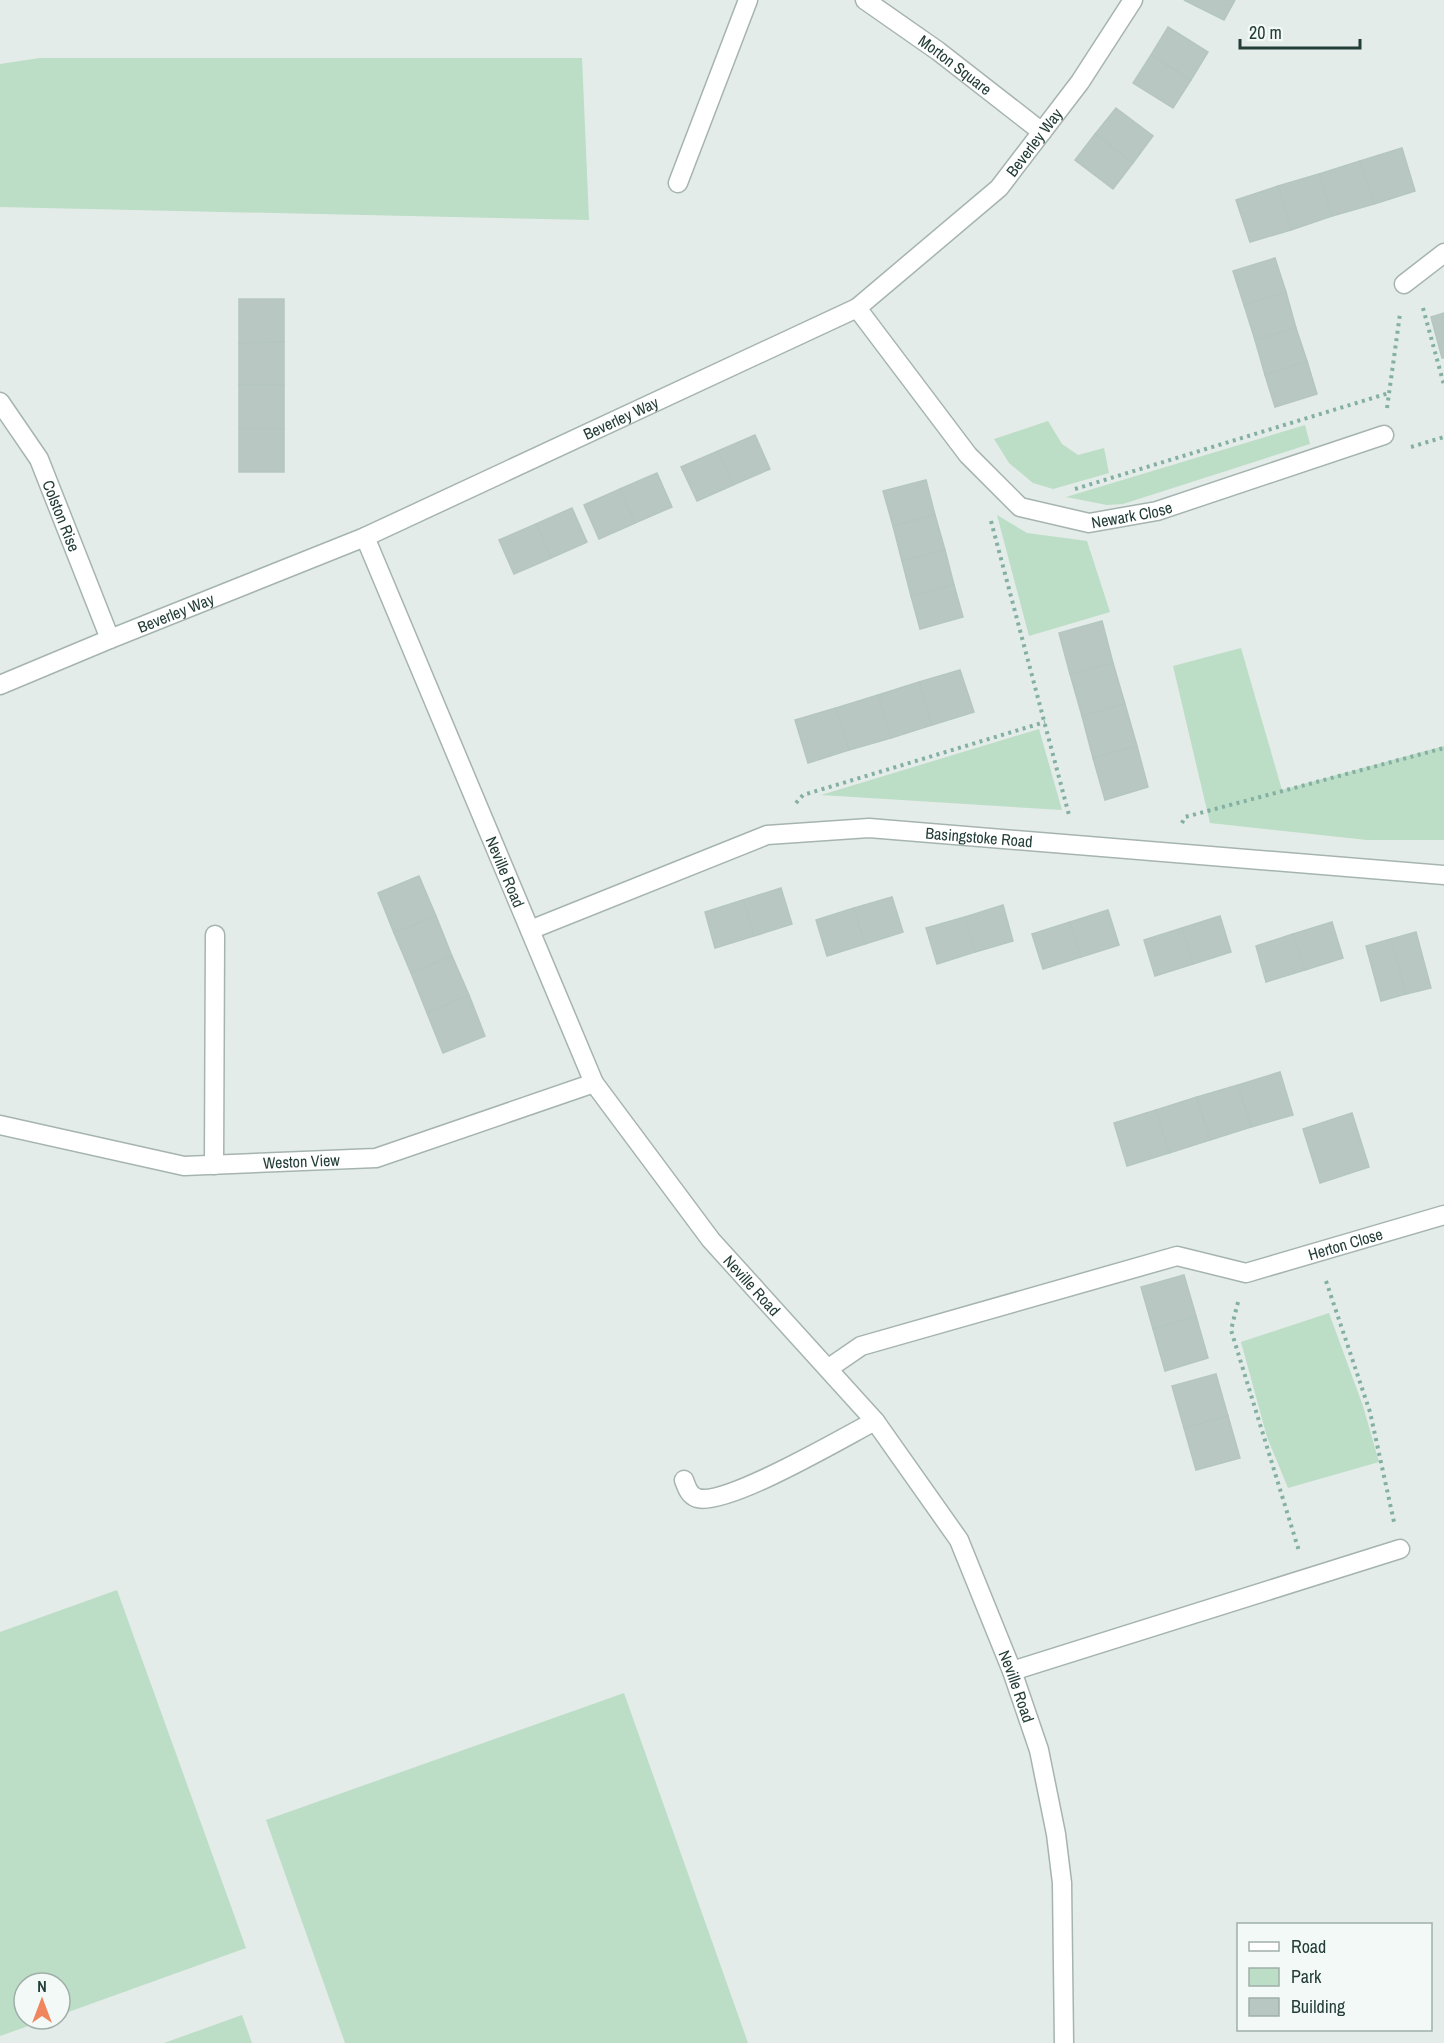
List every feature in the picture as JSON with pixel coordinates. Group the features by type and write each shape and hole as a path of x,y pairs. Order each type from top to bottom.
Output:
{"street":[{"path":"678,183 748,0"},
{"name":"Morton Square","path":"865,0 938,51 1042,132"},
{"name":"Beverley Way","path":"0,686 110,639 365,537 857,308 999,188 1080,82 1133,0"},
{"path":"1404,284 1444,254"},
{"path":"857,308 968,455 1020,507"},
{"name":"Colston Rise","path":"0,402 39,459 110,639"},
{"name":"Newark Close","path":"1020,507 1089,523 1157,511 1384,435"},
{"name":"Neville Road","path":"365,537 594,1083 711,1240 875,1421 959,1540 1012,1671 1039,1750 1056,1834 1062,1883 1064,2043"},
{"name":"Basingstoke Road","path":"530,930 767,835 869,828 1444,875"},
{"path":"214,1165 215,935"},
{"name":"Weston View","path":"0,1125 184,1166 376,1158 594,1083"},
{"name":"Herton Close","path":"1246,1273 1444,1215"},
{"path":"829,1368 861,1346 1177,1256 1246,1273"},
{"path":"684,1480 690,1494 696,1498 726,1495 746,1488 875,1421"},
{"path":"1012,1671 1401,1549"}],"path":[{"path":"1404,284 1421,302 1444,385"},
{"path":"1384,435 1404,284"},
{"path":"1020,507 1389,393"},
{"path":"997,483 988,509 1077,845"},
{"path":"767,835 803,795 1045,722"},
{"path":"1170,852 1185,817 1444,748"},
{"path":"1317,1252 1370,1412 1401,1549"},
{"path":"1246,1273 1231,1330 1307,1578"}],"green space":[{"path":"40,58 582,58 589,220 0,207 0,64"},
{"path":"1048,421 1062,444 1078,455 1104,448 1109,473 1053,489 1033,483 1009,463 994,439"},
{"path":"1305,425 1310,444 1123,504 1107,505 1066,497"},
{"path":"997,515 1027,533 1087,541 1110,612 1029,636"},
{"path":"1241,648 1282,790 1444,746 1444,840 1367,840 1210,823 1173,666"},
{"path":"1039,729 1062,810 821,795"},
{"path":"1329,1313 1363,1406 1379,1462 1288,1488 1267,1437 1241,1342"},
{"path":"117,1590 246,1948 72,2011 72,1971 12,1971 12,2031 14,2031 0,2036 0,1632"},
{"path":"624,1693 748,2043 345,2043 266,1820"},
{"path":"242,2015 252,2043 164,2043"}],"building":[{"path":"1184,0 1235,0 1224,20"},
{"path":"1168,27 1208,52 1191,80 1151,55"},
{"path":"1151,55 1191,80 1173,108 1133,83"},
{"path":"1116,108 1153,136 1133,163 1095,134"},
{"path":"1095,134 1133,163 1113,189 1075,160"},
{"path":"1402,148 1415,191 1374,204 1360,161"},
{"path":"1360,161 1374,204 1332,216 1319,174"},
{"path":"1319,174 1332,216 1291,230 1278,186"},
{"path":"1278,186 1291,230 1250,242 1236,200"},
{"path":"1275,258 1286,292 1244,305 1233,271"},
{"path":"1286,292 1296,328 1255,340 1244,305"},
{"path":"239,299 284,299 284,342 239,343"},
{"path":"1444,313 1444,358 1442,358 1431,317"},
{"path":"1296,328 1307,361 1265,375 1255,340"},
{"path":"284,342 284,385 239,385 239,343"},
{"path":"1307,361 1317,394 1275,407 1265,375"},
{"path":"239,385 284,385 284,429 239,429"},
{"path":"239,429 284,429 284,472 239,472"},
{"path":"755,435 770,469 733,485 718,451"},
{"path":"718,451 733,485 697,501 681,467"},
{"path":"657,473 672,507 635,523 620,489"},
{"path":"926,480 935,515 893,526 883,491"},
{"path":"620,489 635,523 599,539 584,505"},
{"path":"572,508 587,542 551,558 536,524"},
{"path":"935,515 945,550 902,561 893,526"},
{"path":"536,524 551,558 514,574 499,540"},
{"path":"945,550 954,585 911,596 902,561"},
{"path":"954,585 963,617 920,629 911,596"},
{"path":"1102,621 1113,663 1070,674 1059,633"},
{"path":"1113,663 1125,704 1082,716 1070,674"},
{"path":"960,670 974,712 932,725 919,682"},
{"path":"919,682 932,725 891,738 878,695"},
{"path":"878,695 891,738 849,750 836,708"},
{"path":"1125,704 1137,746 1093,758 1082,716"},
{"path":"836,708 849,750 808,763 795,720"},
{"path":"1137,746 1148,787 1105,800 1093,758"},
{"path":"419,876 436,916 394,933 378,893"},
{"path":"781,888 792,924 754,936 743,900"},
{"path":"892,897 903,932 865,944 854,908"},
{"path":"743,900 754,936 715,948 705,912"},
{"path":"1003,905 1013,941 975,952 965,917"},
{"path":"854,908 865,944 827,956 816,920"},
{"path":"1108,910 1119,945 1081,957 1070,922"},
{"path":"436,916 452,956 411,973 394,933"},
{"path":"1220,916 1231,952 1193,964 1182,928"},
{"path":"965,917 975,952 937,964 926,928"},
{"path":"1070,922 1081,957 1043,969 1032,934"},
{"path":"1332,922 1343,958 1305,970 1293,934"},
{"path":"1182,928 1193,964 1155,976 1144,940"},
{"path":"1416,932 1431,988 1406,994 1391,939"},
{"path":"1293,934 1305,970 1266,982 1256,946"},
{"path":"1391,939 1406,994 1381,1001 1366,946"},
{"path":"452,956 469,995 427,1013 411,973"},
{"path":"469,995 485,1036 443,1053 427,1013"},
{"path":"1280,1072 1293,1115 1251,1127 1238,1085"},
{"path":"1238,1085 1251,1127 1210,1140 1197,1097"},
{"path":"1197,1097 1210,1140 1169,1153 1156,1110"},
{"path":"1156,1110 1169,1153 1127,1166 1114,1123"},
{"path":"1352,1113 1369,1167 1320,1183 1303,1129"},
{"path":"1184,1275 1196,1316 1153,1329 1141,1287"},
{"path":"1196,1316 1208,1358 1165,1371 1153,1329"},
{"path":"1216,1374 1228,1416 1184,1428 1172,1386"},
{"path":"1228,1416 1240,1458 1196,1470 1184,1428"}]}
